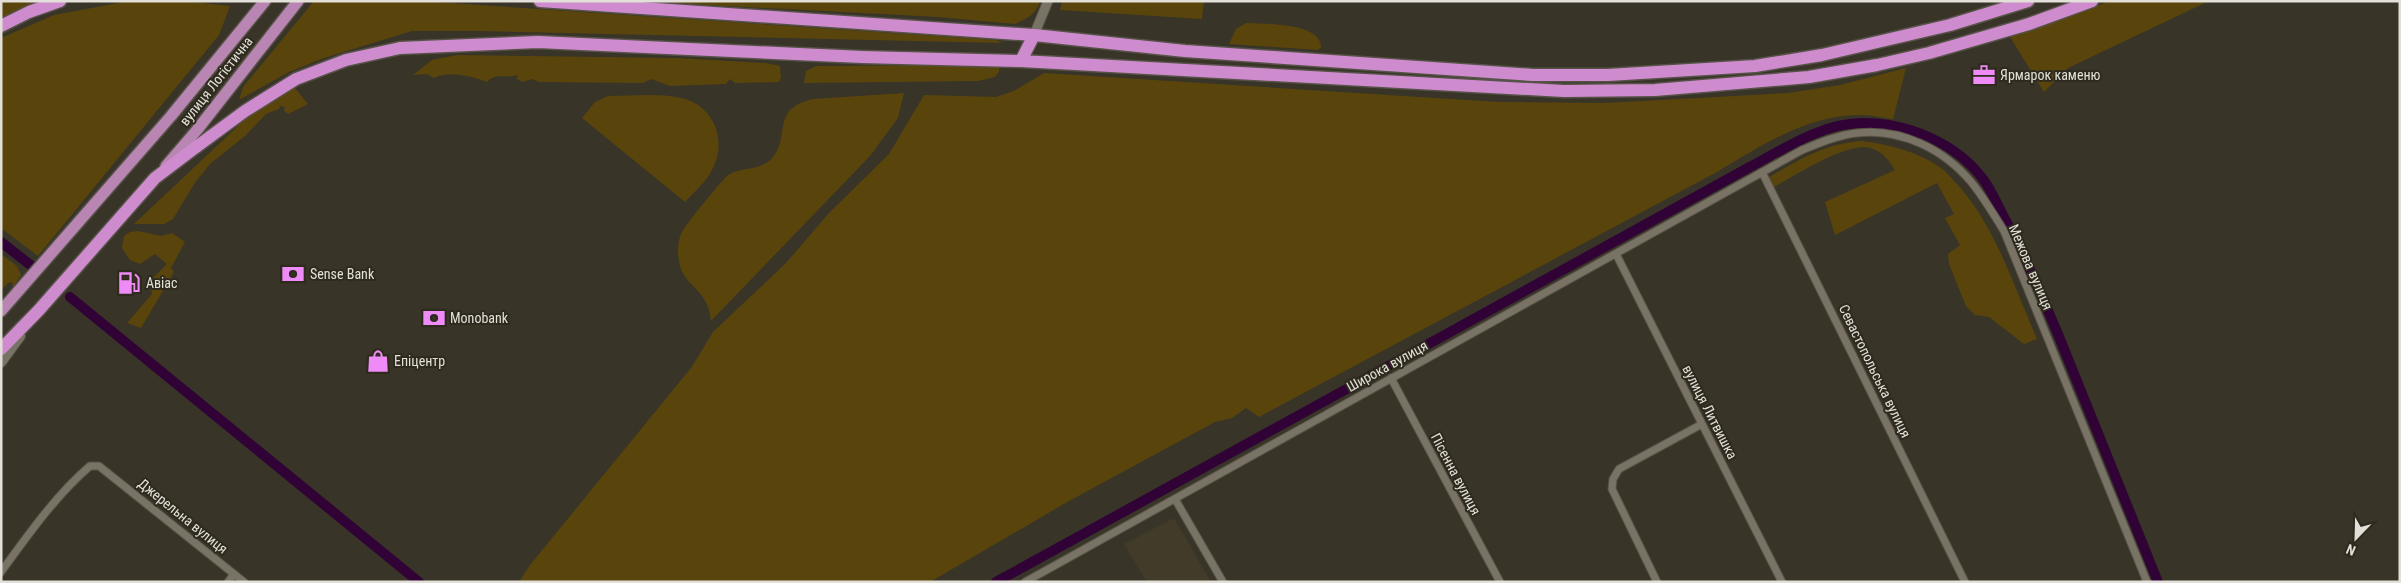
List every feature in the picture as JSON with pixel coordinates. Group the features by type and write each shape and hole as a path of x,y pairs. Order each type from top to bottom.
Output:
{"highway":[{"path":"1,26 28,12 60,1"},
{"path":"540,1 1034,35 1185,51 1533,75 1608,75 1755,66 1822,56 1940,28 2028,1"},
{"path":"1,349 39,310 155,178 245,111 296,78 346,60 400,48 538,42 862,57 1021,61 1564,91 1655,90 1800,78 1877,65 1928,53 2028,24 2092,1"},
{"path":"1021,61 1034,35"}],"main road":[{"path":"1,311 49,259 172,116 265,1"},
{"name":"вулиця Логістична","path":"155,178 197,130 298,1"},
{"path":"1,362 39,310"}],"street":[{"path":"1034,35 1048,1"},
{"name":"Межова вулиця","path":"1762,172 1802,150 1833,138 1855,133 1876,132 1901,136 1921,144 1941,154 1962,172 1973,184 2004,231 2147,582"},
{"name":"Широка вулиця","path":"1025,582 1762,172"},
{"name":"Севастопольська вулиця","path":"1762,172 1965,582"},
{"name":"вулиця Литвишка","path":"1616,254 1782,582"},
{"name":"Пісенна вулиця","path":"1391,378 1500,582"},
{"path":"1657,582 1612,489 1612,479 1619,469 1702,424"},
{"name":"Джерельна вулиця","path":"1,572 40,520 82,474 90,466 100,466 244,582"},
{"path":"1175,499 1224,582"},
{"path":"228,582 234,574"}],"shaded area":[{"path":"2,1 43,1 23,8 1,20"},
{"path":"129,1 185,1 230,6 219,35 38,256 1,228 1,38 54,15"},
{"path":"314,1 421,1 996,40 1002,43 412,31 324,58 289,72 239,100 243,87"},
{"path":"630,1 1040,1 1034,13 1015,24 938,17"},
{"path":"1062,1 1204,1 1202,19 1060,10"},
{"path":"2110,1 2209,1 2068,68 2044,92 2010,37"},
{"path":"1246,23 1277,24 1302,29 1312,33 1318,39 1321,47 1318,50 1229,44 1236,29"},
{"path":"457,55 677,58 766,63 780,66 781,77 779,82 735,83 730,79 726,84 670,86 651,79 643,83 539,82 532,79 522,82 517,79 518,75 498,76 487,82 453,74 434,78 427,74 413,75 432,60"},
{"path":"961,65 999,67 999,72 995,77 978,81 804,83 806,71 816,66"},
{"path":"1906,68 1893,119 1867,115 1843,116 1823,120 1785,134 1259,417 1246,408 1232,418 1215,422 1069,501 930,582 519,582 530,565 691,368 713,332 786,263 829,213 889,154 924,95 996,97 1014,91 1044,73 1498,102 1605,103 1788,93 1840,85"},
{"path":"294,87 308,104 288,114 284,111 285,107 280,106 279,109 266,114 245,136 211,163 196,181 173,219 164,224 134,224 257,108"},
{"path":"904,93 898,118 870,156 711,321 704,299 686,279 682,271 678,249 682,232 712,193 728,175 763,164 773,157 781,140 786,116 791,109 800,103 813,99"},
{"path":"608,96 672,96 692,102 710,116 718,136 719,148 717,159 707,179 685,202 582,118 595,102"},
{"path":"1862,141 1893,147 1922,157 1943,170 1957,184 1983,219 1993,238 2037,339 2024,344 1989,317 1975,315 1966,306 1949,264 1948,254 1960,245 1945,218 1954,214 1937,183 1835,235 1825,202 1895,170 1877,150 1863,147 1836,154 1772,188 1766,179 1824,149 1849,142"},
{"path":"138,231 161,236 172,233 185,242 171,268 174,272 141,328 127,323 152,294 150,281 167,264 155,254 140,264 130,260 122,248 124,236 130,232"},
{"path":"1,254 17,266 21,275 13,287 12,282 8,283 1,290"},
{"path":"1174,518 1211,582 1147,582 1124,544"}],"waterway":[{"path":"996,582 1789,145 1832,127 1863,123 1897,127 1914,131 1930,138 1945,145 1959,155 1983,179 2020,248 2041,293 2158,582"},
{"path":"1,242 33,267"},
{"path":"70,297 419,582"}],"place":[{"name":"Ярмарок каменю","path":"1984,75"},
{"name":"Sense Bank","path":"293,274"},
{"name":"Авіас","path":"129,283"},
{"name":"Monobank","path":"434,318"},
{"name":"Епіцентр","path":"378,361"}]}
